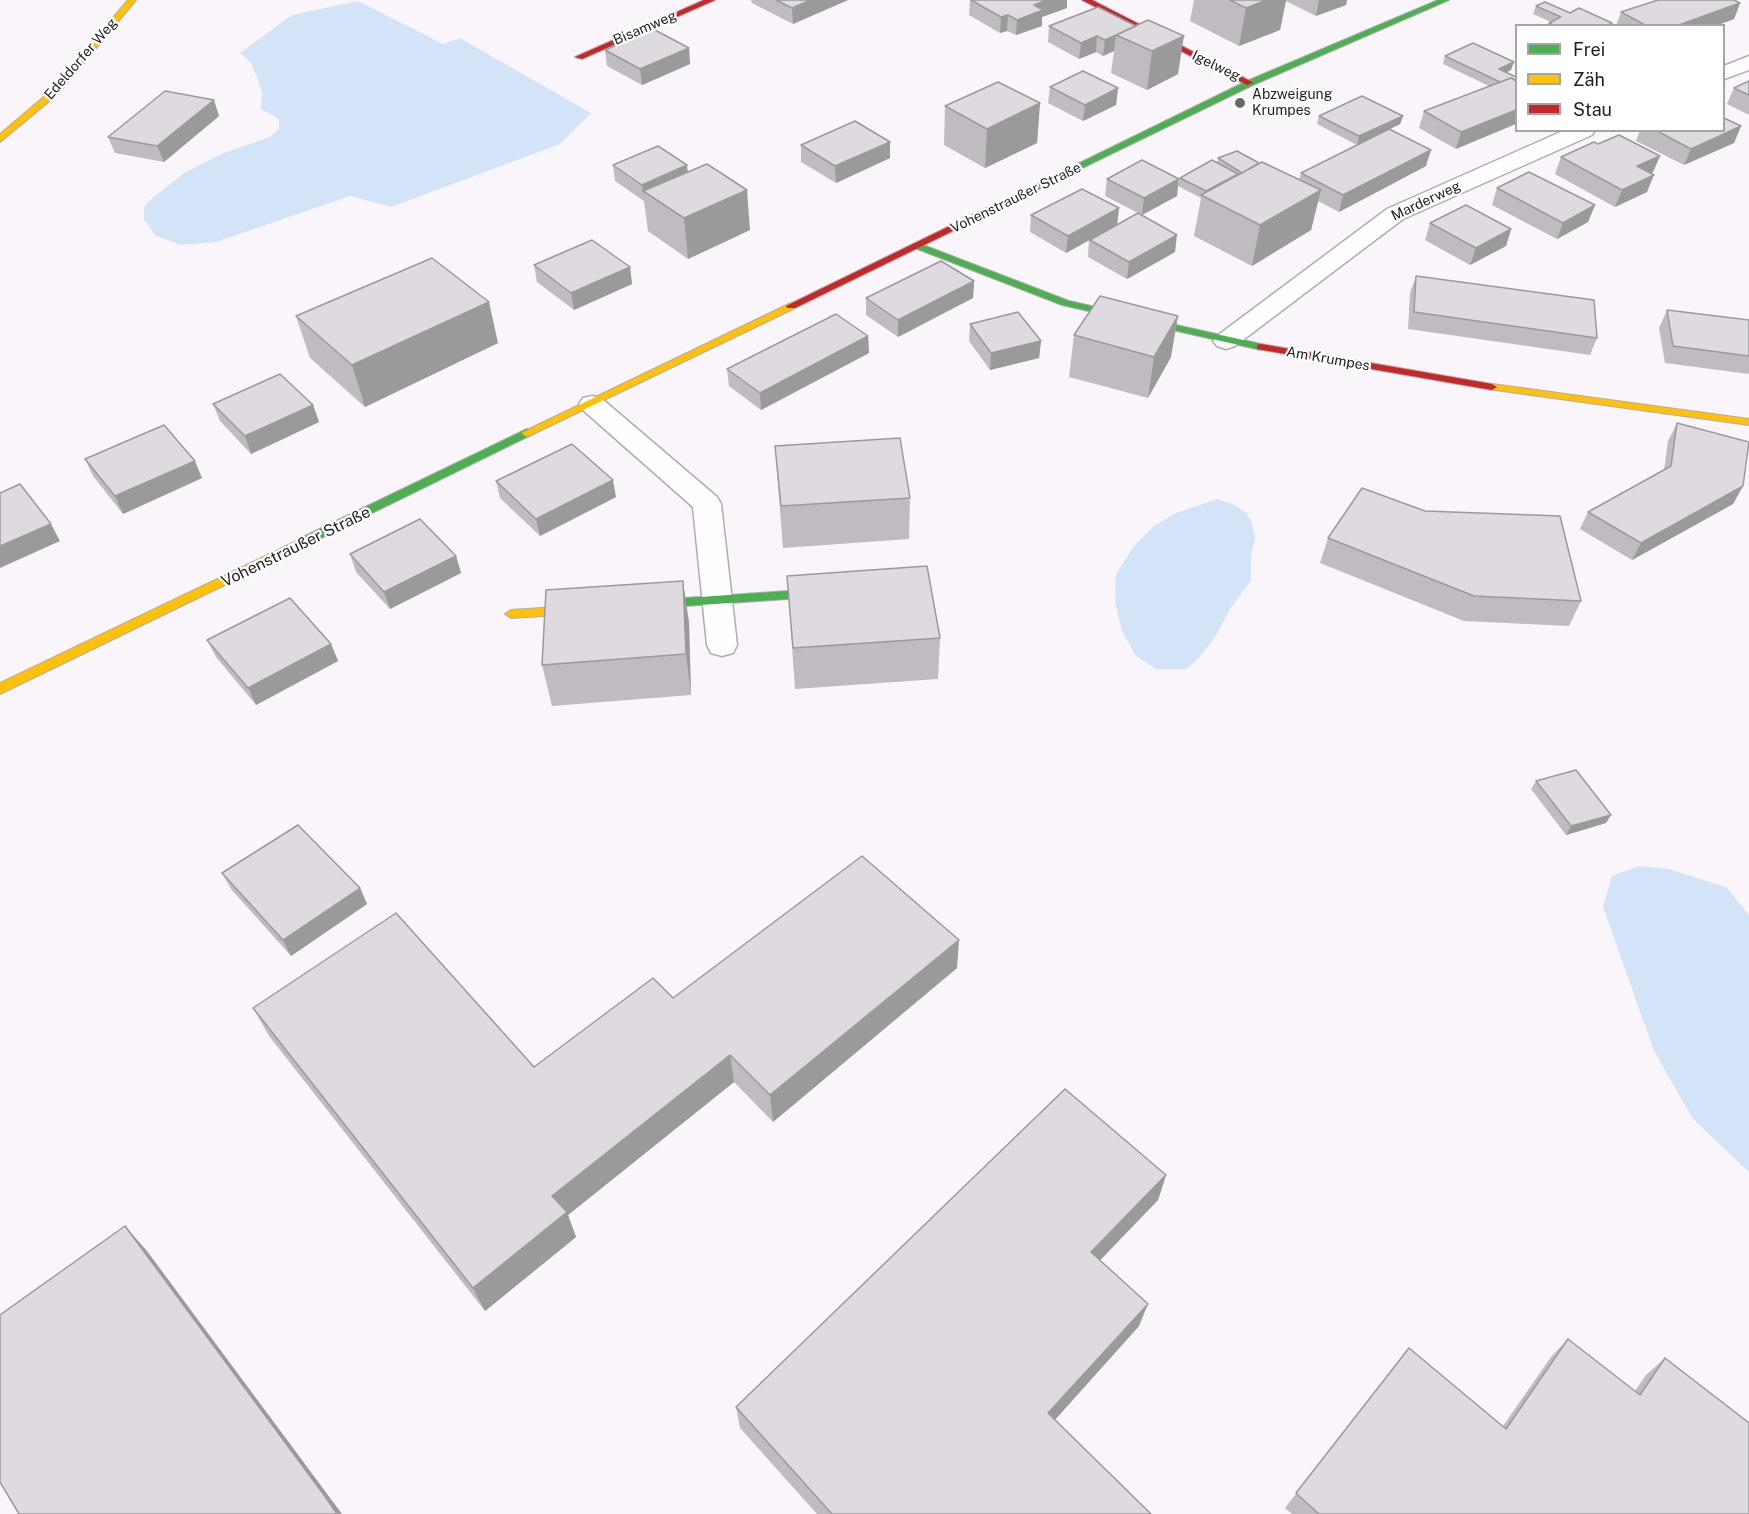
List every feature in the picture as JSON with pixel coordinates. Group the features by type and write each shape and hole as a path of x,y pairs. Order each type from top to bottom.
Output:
{"street":[{"name":"Edeldorfer Weg","path":"0,139 55,92 132,0"},
{"name":"Bisamweg","path":"579,57 711,0"},
{"name":"Igelweg","path":"1086,0 1250,83"},
{"name":"Vohenstraußer Straße","path":"0,689 918,246 1250,83 1445,0"},
{"path":"1725,73 1749,62"},
{"name":"Marderweg","path":"1226,341 1395,214 1580,132"},
{"name":"Am Krumpes","path":"918,246 1066,303 1226,341 1519,392 1749,422"},
{"path":"592,404 707,504 722,645"},
{"path":"625,606 844,591"},
{"path":"511,614 602,608"}],"water":[{"path":"358,1 443,44 460,38 591,113 560,144 391,207 350,196 216,242 180,245 155,235 144,219 144,208 150,200 184,173 221,154 270,137 279,129 279,119 261,109 262,93 257,77 251,63 240,53 292,15"},
{"path":"1217,499 1233,504 1247,513 1252,524 1255,538 1251,556 1251,580 1230,609 1215,637 1197,660 1186,669 1156,669 1136,656 1122,631 1115,603 1116,574 1134,546 1154,526 1176,513"},
{"path":"1639,866 1669,869 1726,887 1749,915 1749,1172 1693,1119 1654,1051 1603,907 1612,876"}],"building":[{"path":"776,0 811,0 792,8"},
{"path":"971,0 1047,0 1034,5 1043,10 1017,20 1008,15 1001,17"},
{"path":"1230,0 1267,0 1246,8"},
{"path":"1658,0 1734,0 1740,3 1682,24 1643,24 1621,12"},
{"path":"1545,2 1570,13 1579,8 1612,23 1551,24 1549,23 1561,17 1536,6"},
{"path":"1098,7 1136,26 1105,40 1097,36 1081,43 1049,26"},
{"path":"1148,20 1184,36 1152,51 1116,35"},
{"path":"653,29 689,48 640,69 605,50"},
{"path":"1473,43 1514,62 1499,69 1515,77 1515,80 1511,78 1500,82 1445,56"},
{"path":"1083,71 1118,88 1085,105 1050,87"},
{"path":"1511,78 1515,80 1515,110 1461,132 1424,111"},
{"path":"1749,81 1749,95 1734,88"},
{"path":"998,82 1040,103 987,129 945,106"},
{"path":"165,91 214,100 157,146 108,137"},
{"path":"1362,96 1403,116 1359,136 1319,116"},
{"path":"1725,118 1741,126 1691,149 1659,132 1725,132"},
{"path":"855,121 890,142 835,166 801,145"},
{"path":"1389,129 1431,150 1343,195 1301,173"},
{"path":"1619,135 1660,156 1637,166 1654,175 1622,190 1561,157 1594,142 1598,144"},
{"path":"658,146 687,165 642,185 613,165"},
{"path":"1237,151 1259,163 1242,173 1218,158"},
{"path":"1142,160 1179,179 1144,198 1107,179"},
{"path":"1212,160 1238,174 1206,191 1180,178"},
{"path":"1262,162 1321,190 1260,225 1201,195"},
{"path":"707,164 747,190 684,218 643,191"},
{"path":"1529,172 1595,205 1563,223 1497,188"},
{"path":"1082,189 1119,208 1068,236 1031,215"},
{"path":"1466,205 1511,229 1476,248 1430,223"},
{"path":"1138,213 1177,235 1129,262 1090,240"},
{"path":"592,240 630,267 571,293 534,265"},
{"path":"432,258 489,302 352,365 296,316"},
{"path":"941,261 974,281 898,320 866,298"},
{"path":"1416,276 1594,300 1597,338 1414,312"},
{"path":"1100,296 1178,316 1154,357 1074,335"},
{"path":"1667,310 1749,320 1749,356 1673,346"},
{"path":"1018,312 1041,341 991,353 970,324"},
{"path":"836,314 868,336 760,393 727,369"},
{"path":"280,374 313,405 245,436 213,404"},
{"path":"1677,423 1749,442 1743,486 1641,543 1588,512 1671,466"},
{"path":"164,425 195,461 115,496 85,459"},
{"path":"900,438 910,498 781,506 775,446"},
{"path":"572,444 613,480 536,519 496,481"},
{"path":"20,484 51,524 0,546 0,493"},
{"path":"1362,488 1425,511 1560,516 1581,601 1474,596 1328,538"},
{"path":"420,519 456,556 384,592 350,554"},
{"path":"927,566 940,638 793,648 787,576"},
{"path":"683,581 686,654 542,665 546,590"},
{"path":"290,598 331,644 248,688 207,640"},
{"path":"1576,770 1611,815 1571,826 1536,781"},
{"path":"298,825 360,888 283,940 222,873"},
{"path":"862,856 959,940 770,1095 730,1055 552,1196 567,1212 473,1288 253,1008 396,913 534,1067 653,978 673,998"},
{"path":"1065,1089 1166,1175 1091,1252 1148,1304 1048,1413 1151,1514 832,1514 736,1407"},
{"path":"125,1226 337,1514 19,1514 0,1482 0,1315"},
{"path":"1568,1339 1640,1395 1665,1358 1749,1423 1749,1514 1319,1514 1296,1493 1409,1348 1506,1429"}],"traffic: fast":[{"path":"1001,204 1250,83 1445,0"},
{"path":"918,246 1066,303 1261,347"},
{"path":"305,541 527,433"},
{"path":"641,605 832,592"}],"traffic: slow":[{"path":"0,139 55,92 132,0"},
{"path":"527,433 791,306"},
{"path":"1492,387 1749,422"},
{"path":"0,689 305,541"},
{"path":"511,614 590,609"}],"traffic: jam":[{"path":"579,57 711,0"},
{"path":"1086,0 1250,83"},
{"path":"791,306 1001,204"},
{"path":"1261,347 1492,387"}],"place":[{"name":"Abzweigung Krumpes","path":"1240,103"}]}
